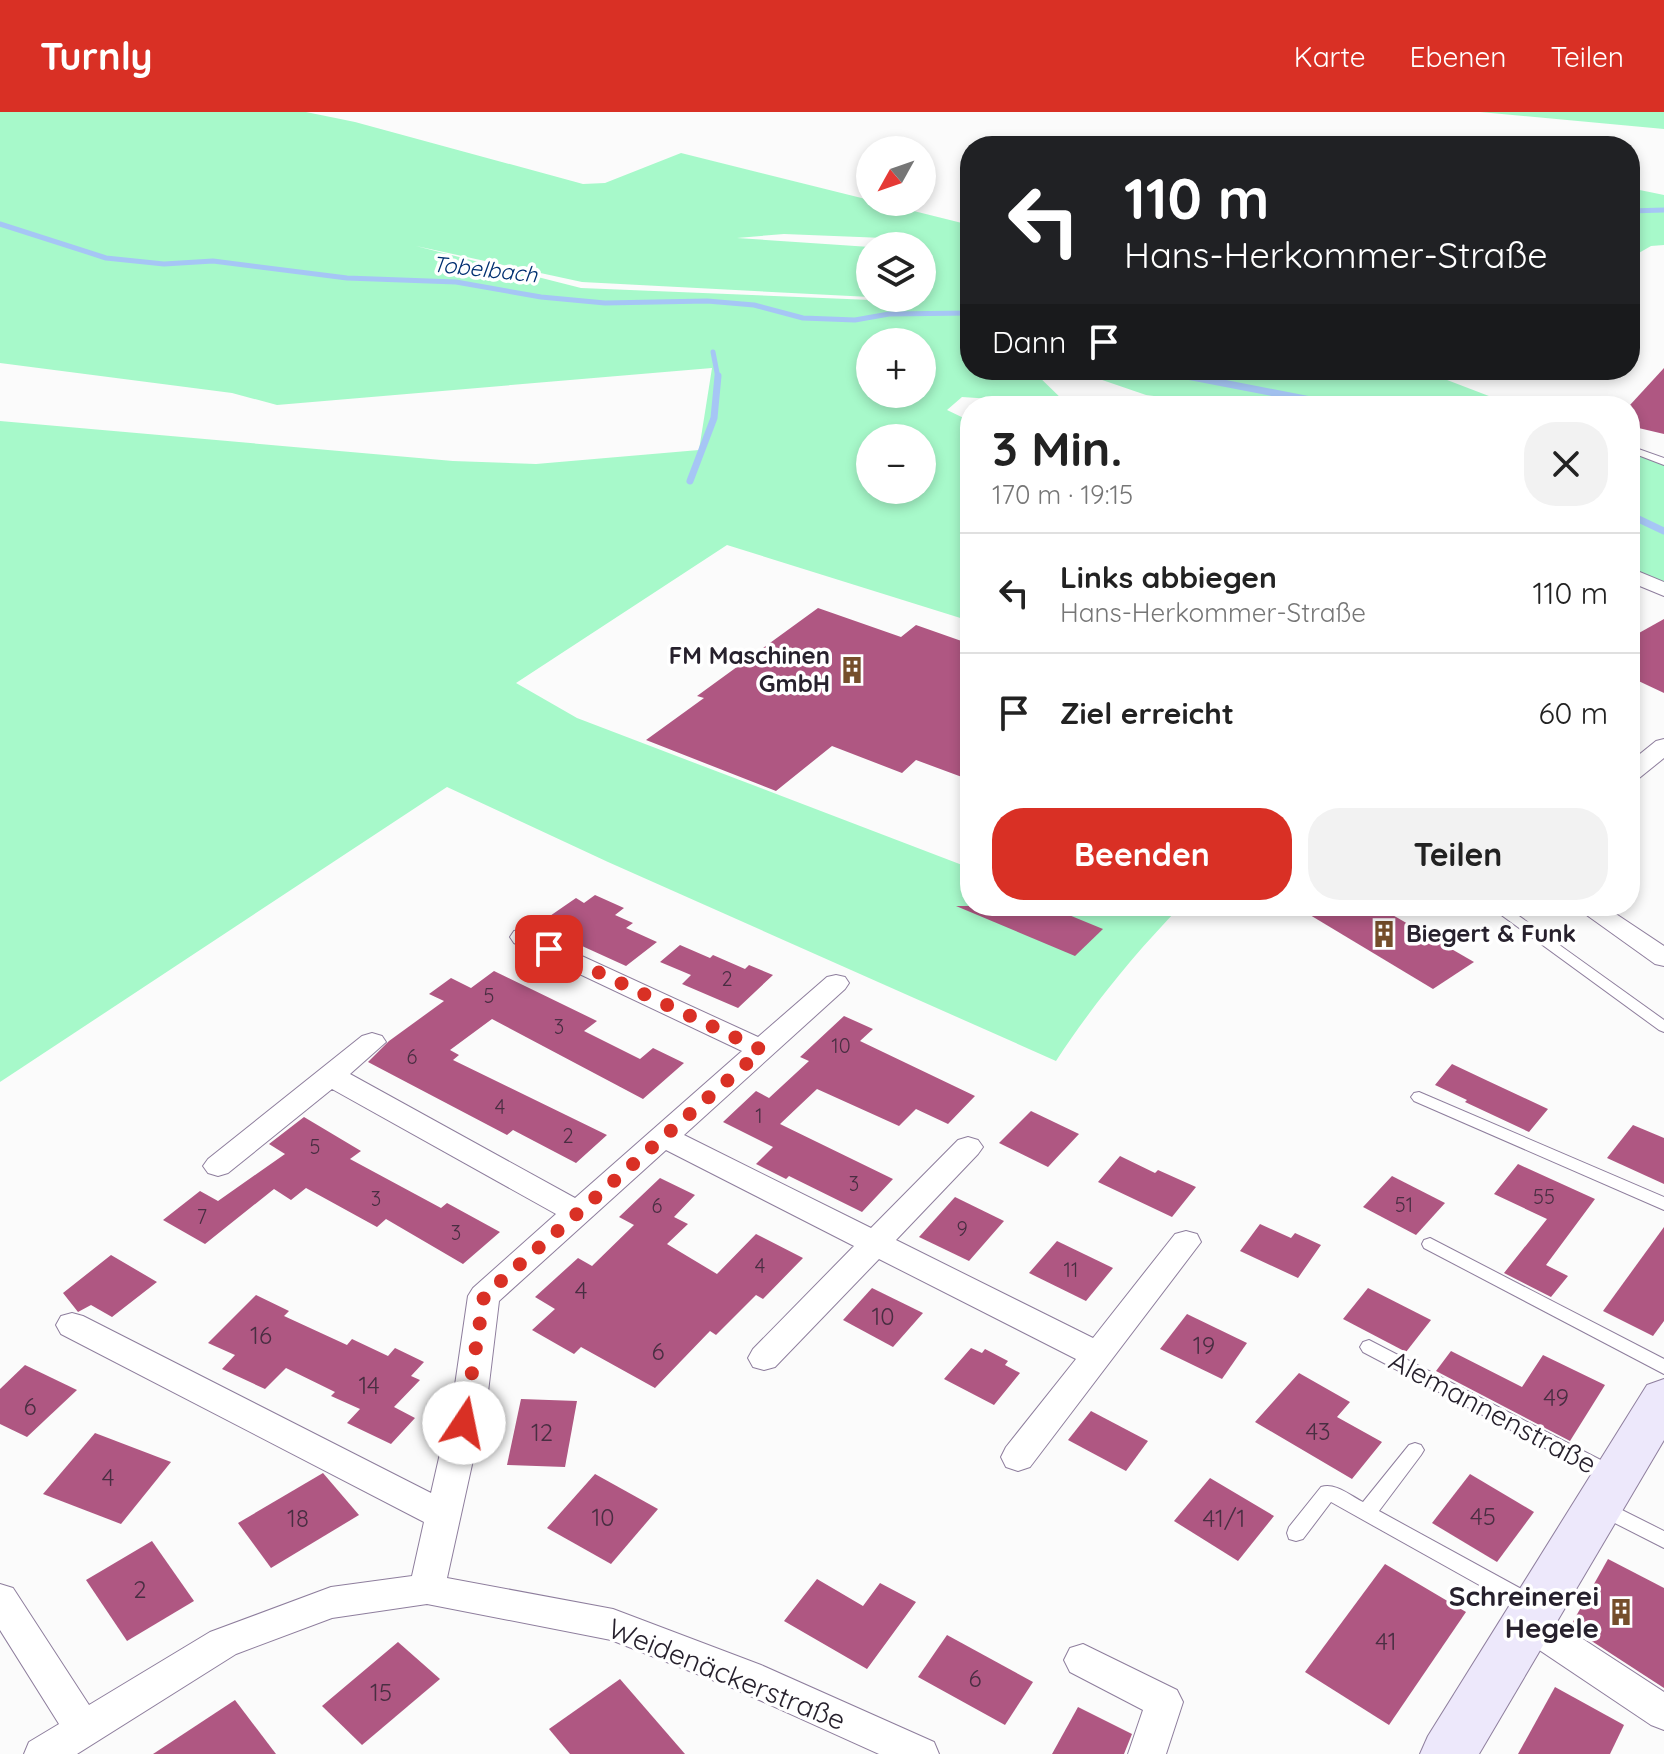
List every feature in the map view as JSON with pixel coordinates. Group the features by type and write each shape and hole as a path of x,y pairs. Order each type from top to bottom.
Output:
{"street":[{"path":"1640,579 1664,590"},
{"path":"1640,766 1664,746"},
{"path":"1602,916 1664,958"},
{"path":"523,937 762,1050"},
{"path":"427,1589 471,1392 484,1296 836,983"},
{"path":"218,1166 372,1042"},
{"path":"330,1075 578,1213"},
{"path":"664,1137 1097,1355"},
{"path":"764,1358 968,1147"},
{"path":"1018,1457 1186,1242"},
{"path":"72,1325 443,1515"},
{"name":"Alemannenstraße","path":"1448,1754 1664,1398"},
{"name":"Weidenäckerstraße","path":"43,1754 223,1643 331,1603 427,1589 613,1625 748,1677 920,1754"},
{"path":"0,1599 83,1729"},
{"path":"1532,1614 1664,1713"},
{"path":"1083,1660 1164,1702 1147,1754"}],"lane":[{"path":"1640,453 1664,462"},
{"path":"1510,916 1664,1027"},
{"path":"1419,1097 1664,1204"},
{"path":"1430,1244 1664,1367"},
{"name":"Alemannenstraße","path":"1369,1347 1607,1491 1664,1540"},
{"path":"1366,1513 1415,1450"},
{"path":"1296,1533 1328,1492 1532,1614"}],"green space":[{"path":"0,112 306,112 355,122 583,184 605,183 681,153 856,197 856,216 934,216 960,223 960,380 1042,380 1059,396 960,396 947,410 960,416 960,618 727,545 516,683 577,718 960,864 960,916 1172,916 1114,981 1056,1061 447,787 0,1082 0,421 453,461 536,464 699,450 712,368 277,405 232,393 0,363"},
{"path":"1480,112 1664,112 1664,129"},
{"path":"1640,190 1664,195 1664,245 1651,246 1640,252"},
{"path":"1102,380 1447,380 1489,396 1154,396"},
{"path":"1640,455 1664,465 1664,584 1640,573"}],"building":[{"path":"1664,368 1664,434 1640,428 1638,396"},
{"name":"FM Maschinen GmbH","path":"818,608 901,637 916,625 960,640 960,776 916,760 902,773 832,746 776,791 646,740 704,698 697,696"},
{"path":"1664,619 1664,693 1640,682 1640,632"},
{"path":"595,895 624,908 615,915 633,923 626,928 657,942 626,966 560,936 569,929 547,918 576,898 584,903"},
{"path":"980,916 1071,916 1103,929 1075,956"},
{"name":"Biegert & Funk","path":"1312,916 1394,916 1474,962 1433,989"},
{"path":"680,945 710,958 713,955 745,969 749,965 773,975 738,1008 682,984 691,975 660,962"},
{"path":"494,971 597,1021 584,1031 640,1059 653,1048 684,1063 643,1099 492,1019 450,1050 459,1055 453,1060 607,1135 576,1163 513,1130 507,1135 368,1062 389,1041 444,1001 429,994 451,978 471,988"},
{"path":"844,1016 873,1029 860,1041 975,1096 948,1124 916,1109 899,1126 817,1089 780,1124 893,1179 862,1212 789,1176 786,1179 756,1164 773,1147 723,1122 756,1091 769,1098 809,1061 800,1057"},
{"path":"1452,1064 1548,1109 1529,1132 1465,1102 1467,1100 1435,1085"},
{"path":"1031,1111 1079,1134 1048,1167 999,1143"},
{"path":"304,1117 361,1151 350,1159 441,1208 447,1203 500,1232 463,1264 386,1219 377,1227 306,1188 291,1200 274,1189 205,1244 163,1220 200,1191 218,1201 285,1154 269,1144"},
{"path":"1633,1125 1664,1138 1664,1184 1607,1158"},
{"path":"1120,1156 1155,1173 1158,1170 1196,1187 1172,1217 1098,1182"},
{"path":"1518,1164 1595,1199 1546,1265 1568,1276 1551,1297 1504,1273 1547,1219 1494,1194"},
{"path":"1392,1176 1445,1203 1416,1235 1363,1207"},
{"path":"660,1178 695,1195 674,1217 688,1224 667,1244 717,1274 756,1234 803,1258 763,1299 756,1295 716,1335 710,1331 655,1388 581,1347 574,1354 532,1330 555,1309 535,1297 578,1258 592,1266 634,1225 619,1217"},
{"path":"955,1197 1004,1221 969,1261 919,1237"},
{"path":"1260,1224 1291,1238 1295,1233 1321,1245 1298,1278 1240,1251"},
{"path":"1664,1227 1664,1321 1653,1336 1603,1311"},
{"path":"1057,1241 1113,1268 1086,1301 1029,1273"},
{"path":"111,1255 157,1282 112,1317 91,1305 78,1312 63,1293"},
{"path":"872,1288 923,1313 893,1347 843,1320"},
{"path":"1368,1288 1431,1320 1406,1352 1343,1319"},
{"path":"256,1295 289,1311 284,1316 347,1345 352,1339 388,1356 395,1348 424,1362 411,1376 420,1380 394,1407 415,1418 391,1444 347,1423 360,1409 331,1396 335,1392 286,1368 265,1389 222,1369 235,1355 208,1343"},
{"path":"1187,1314 1247,1343 1222,1379 1160,1349"},
{"path":"971,1348 982,1353 985,1349 1008,1361 1005,1365 1020,1373 994,1405 944,1379"},
{"path":"1451,1351 1522,1387 1543,1355 1605,1385 1570,1441 1436,1371"},
{"path":"25,1365 77,1390 27,1437 0,1424 0,1389"},
{"path":"1299,1373 1350,1402 1337,1417 1382,1442 1352,1479 1255,1422"},
{"path":"521,1399 577,1401 565,1467 507,1465"},
{"path":"1091,1411 1148,1441 1126,1471 1068,1440"},
{"path":"95,1433 171,1462 121,1524 43,1494"},
{"path":"323,1473 359,1515 271,1568 238,1523"},
{"path":"595,1474 658,1509 611,1564 547,1528"},
{"path":"1470,1474 1534,1512 1497,1562 1432,1523"},
{"path":"1210,1478 1274,1516 1238,1561 1174,1521"},
{"path":"152,1541 194,1601 127,1641 86,1580"},
{"name":"Schreinerei Hegele","path":"1608,1559 1664,1588 1664,1688 1570,1627"},
{"path":"1385,1564 1466,1612 1389,1725 1305,1672"},
{"path":"817,1579 863,1606 880,1583 916,1602 867,1669 784,1621"},
{"path":"947,1635 1033,1682 1005,1725 918,1677"},
{"path":"398,1642 440,1679 362,1745 322,1706"},
{"path":"620,1679 685,1754 570,1754 549,1729"},
{"path":"1555,1687 1624,1725 1610,1754 1518,1754"},
{"path":"235,1700 276,1754 153,1754"},
{"path":"1078,1707 1132,1734 1124,1754 1052,1754"}],"waterway":[{"name":"Tobelbach","path":"1640,211 1664,210"},
{"name":"Tobelbach","path":"0,224 106,258 164,264 213,261 347,278 456,282 541,297 605,303 707,301 754,305 803,318 855,320 889,314 960,313"},
{"path":"713,352 718,377"},
{"path":"690,481 714,418 718,377"},
{"path":"1208,380 1290,396"},
{"path":"1640,520 1664,531"}],"place":[{"name":"FM Maschinen GmbH","path":"852,670"},
{"name":"Biegert & Funk","path":"1384,934"},
{"name":"Schreinerei Hegele","path":"1621,1612"}],"route":[{"path":"464,1423 484,1296 762,1050 549,949"}]}
